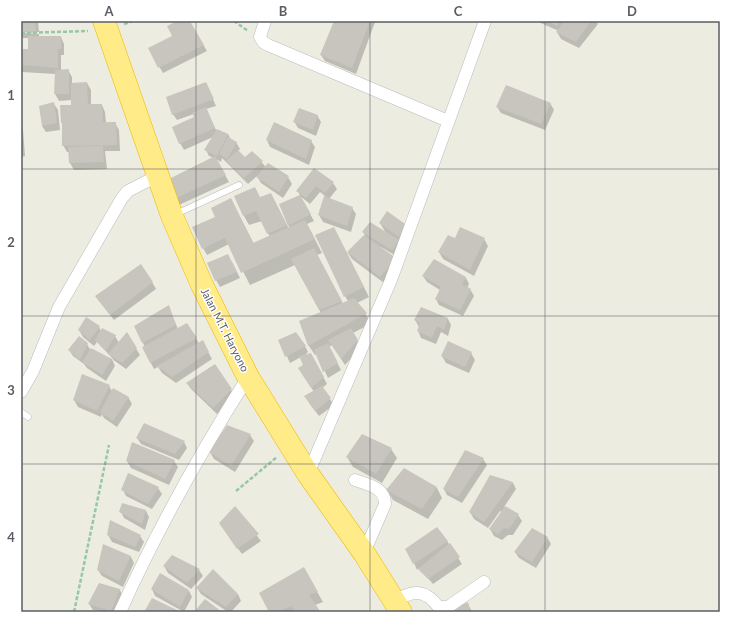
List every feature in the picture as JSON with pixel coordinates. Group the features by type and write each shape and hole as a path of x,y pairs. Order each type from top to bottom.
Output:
{"highway":[{"name":"Jalan M.T. Haryono","path":"105,26 159,175 172,216 202,285 248,378 308,474 364,553 397,606"}],"street":[{"path":"265,21 260,37 263,42 268,45 448,121"},
{"path":"308,474 391,280 485,21"},
{"path":"21,392 32,371 59,307 122,198 128,191 159,175"},
{"path":"120,612 150,550 210,436 248,378"},
{"path":"355,480 378,488 385,498 385,504 364,553"},
{"path":"397,606 412,592 419,592 427,595 439,607 448,607 484,582"}],"lane":[{"path":"172,216 239,185"},
{"path":"21,412 28,417"}],"path":[{"path":"21,33 105,26"},
{"path":"74,612 109,445"},
{"path":"236,491 291,445"}],"building":[{"path":"21,21 35,21 36,33 21,32"},
{"path":"177,21 190,21 204,45 158,68 148,48 172,36 167,26"},
{"path":"334,21 370,21 352,68 320,55"},
{"path":"546,21 560,21 557,26"},
{"path":"564,21 591,21 576,42 556,32"},
{"path":"28,36 61,36 61,49 58,49 58,68 21,65 21,49 28,49"},
{"path":"69,69 69,94 54,94 55,70"},
{"path":"87,82 88,104 102,104 103,122 61,123 60,105 71,105 71,83"},
{"path":"206,82 214,99 172,115 166,97"},
{"path":"506,85 551,103 541,124 496,107"},
{"path":"54,102 57,123 42,126 39,106"},
{"path":"206,107 215,128 179,144 172,127 194,117 192,113"},
{"path":"299,108 318,115 313,130 293,122"},
{"path":"116,122 117,145 62,146 62,123"},
{"path":"274,122 312,140 306,159 266,140"},
{"path":"217,129 228,134 217,156 204,150"},
{"path":"228,137 237,142 227,159 219,154"},
{"path":"103,146 104,162 69,163 68,147"},
{"path":"238,150 245,157 252,151 263,161 244,178 226,161"},
{"path":"215,156 226,175 174,199 167,180"},
{"path":"268,163 289,176 279,192 256,177"},
{"path":"314,168 334,182 325,193 316,186 306,198 296,191"},
{"path":"255,187 260,197 271,193 287,225 267,234 256,211 243,216 234,196"},
{"path":"300,195 311,214 288,226 279,204"},
{"path":"324,196 353,207 347,226 318,215"},
{"path":"231,198 253,243 305,220 315,239 241,273 225,238 202,249 192,227 215,217 211,208"},
{"path":"387,211 405,224 399,237 379,223"},
{"path":"370,222 399,240 392,250 362,232"},
{"path":"334,227 364,287 344,297 315,235"},
{"path":"460,227 485,238 470,270 438,252 448,235 455,238"},
{"path":"364,235 396,258 380,277 347,252"},
{"path":"314,248 342,301 319,310 291,259"},
{"path":"228,254 237,272 215,281 207,263"},
{"path":"434,259 466,277 462,284 471,289 460,310 435,299 441,287 422,276"},
{"path":"141,264 153,282 110,315 95,296"},
{"path":"354,298 367,313 308,346 299,321"},
{"path":"169,305 176,325 142,343 134,326"},
{"path":"421,307 448,318 444,330 437,326 432,338 417,331 420,323 414,320"},
{"path":"86,317 100,326 90,340 78,330"},
{"path":"187,323 197,338 150,363 142,347"},
{"path":"102,328 116,335 106,351 95,340"},
{"path":"351,328 358,340 341,359 328,340"},
{"path":"127,332 137,348 122,363 108,354"},
{"path":"296,332 306,346 285,357 278,340"},
{"path":"79,336 88,343 80,360 68,350"},
{"path":"203,340 209,352 172,377 157,366"},
{"path":"448,341 472,352 465,367 441,356"},
{"path":"328,343 338,363 323,372 314,350"},
{"path":"91,348 112,359 102,375 82,362"},
{"path":"311,353 324,377 311,388 298,368 303,365 299,356"},
{"path":"215,364 232,389 213,408 186,383"},
{"path":"82,374 110,385 97,411 73,400"},
{"path":"322,386 331,398 315,411 304,396"},
{"path":"113,388 129,397 113,421 100,412"},
{"path":"144,423 185,441 175,454 136,438"},
{"path":"227,425 251,434 231,466 209,452"},
{"path":"362,434 392,448 376,474 346,457"},
{"path":"132,442 175,460 165,479 126,461"},
{"path":"465,450 484,458 458,497 443,489"},
{"path":"404,468 437,487 422,509 386,490"},
{"path":"128,473 159,487 148,504 121,490"},
{"path":"490,475 513,482 484,522 469,512"},
{"path":"122,503 146,510 142,524 119,512"},
{"path":"235,506 259,534 237,549 219,523"},
{"path":"505,506 519,514 509,529 504,528 498,534 489,529"},
{"path":"110,520 141,535 135,547 107,535"},
{"path":"437,527 448,541 413,564 405,549"},
{"path":"532,528 548,537 532,562 514,552"},
{"path":"450,543 460,557 428,579 418,569"},
{"path":"103,544 131,556 119,581 97,570"},
{"path":"172,555 200,569 187,583 163,566"},
{"path":"304,567 318,592 309,595 320,611 295,612 292,606 276,612 269,612 259,593"},
{"path":"213,569 238,594 226,607 196,588"},
{"path":"160,573 189,590 180,607 151,589"},
{"path":"99,583 120,589 111,611 88,604"},
{"path":"152,598 181,612 144,612"},
{"path":"205,599 222,612 194,612"},
{"path":"468,602 470,612 444,612"}]}
